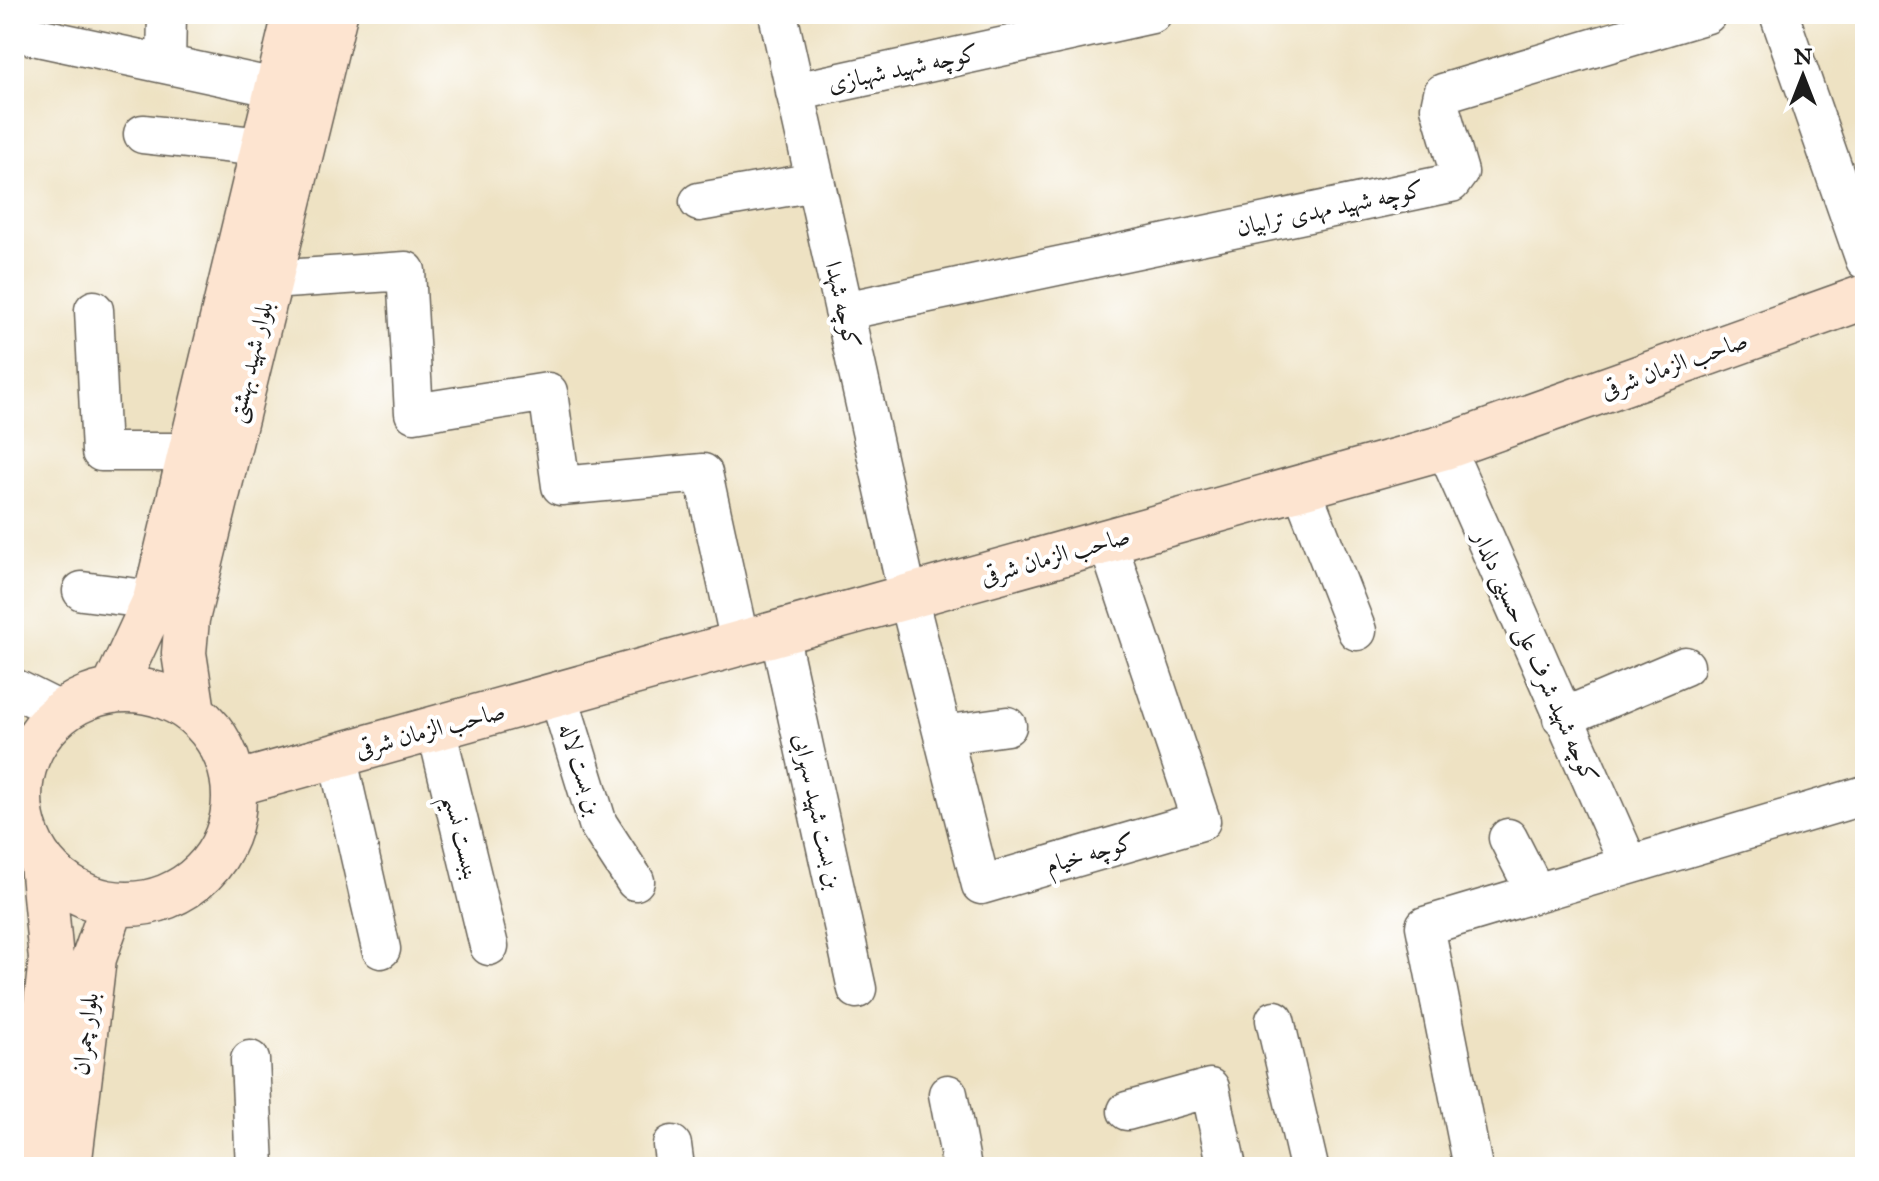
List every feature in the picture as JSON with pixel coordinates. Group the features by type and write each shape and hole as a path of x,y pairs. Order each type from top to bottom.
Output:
{"main road":[{"name":"بلوار شهید بهشتی","path":"113,691 155,600 295,14"},
{"name":"بلوار شهید بهشتی","path":"193,712 184,653 187,619 335,14"},
{"name":"صاحب الزمان شرقی","path":"235,784 1445,447 1865,297"},
{"path":"113,691 142,691 169,698 193,712 213,732 227,756 235,784 235,812 227,839 213,863 193,883 168,897 141,904 113,904 86,897 62,883 28,848 20,811 20,783 28,756 42,732 62,712 86,698 113,691"},
{"name":"بلوار چمران","path":"28,848 51,959 28,1167"},
{"name":"بلوار چمران","path":"69,1167 94,958 113,904"}],"street":[{"path":"166,64 167,14"},
{"name":"کوچه شهدا","path":"778,14 908,597"},
{"name":"کوچه شهید شهبازی","path":"795,92 1152,14"},
{"name":"کوچه شهید مهدی ترابیان","path":"844,311 1451,183 1459,172 1440,107 1443,93 1707,14"},
{"path":"1779,14 1865,260"},
{"path":"14,32 276,88"},
{"path":"143,134 262,147"},
{"path":"699,202 815,182"},
{"name":"بن بست شهید سهرابی","path":"270,280 406,271 414,413 548,392 561,486 703,473 759,638 857,989"},
{"path":"94,310 101,452 190,452"},
{"name":"کوچه شهید شرف علی حسینی دلدار","path":"1445,447 1629,865"},
{"path":"1301,487 1357,631"},
{"name":"کوچه خیام","path":"908,597 981,885 1201,821 1107,541"},
{"path":"82,591 155,600"},
{"path":"1562,718 1685,666"},
{"path":"14,688 62,712"},
{"name":"بن بست لاله","path":"558,694 598,824 635,881"},
{"path":"943,735 1007,726"},
{"name":"بنبست نسیم","path":"436,728 489,946"},
{"path":"337,755 381,949"},
{"path":"1473,1167 1425,926 1865,795"},
{"path":"1508,838 1536,893"},
{"path":"1275,1020 1309,1167"},
{"path":"250,1060 255,1167"},
{"path":"1127,1111 1210,1088 1227,1167"},
{"path":"948,1094 962,1167"}]}
